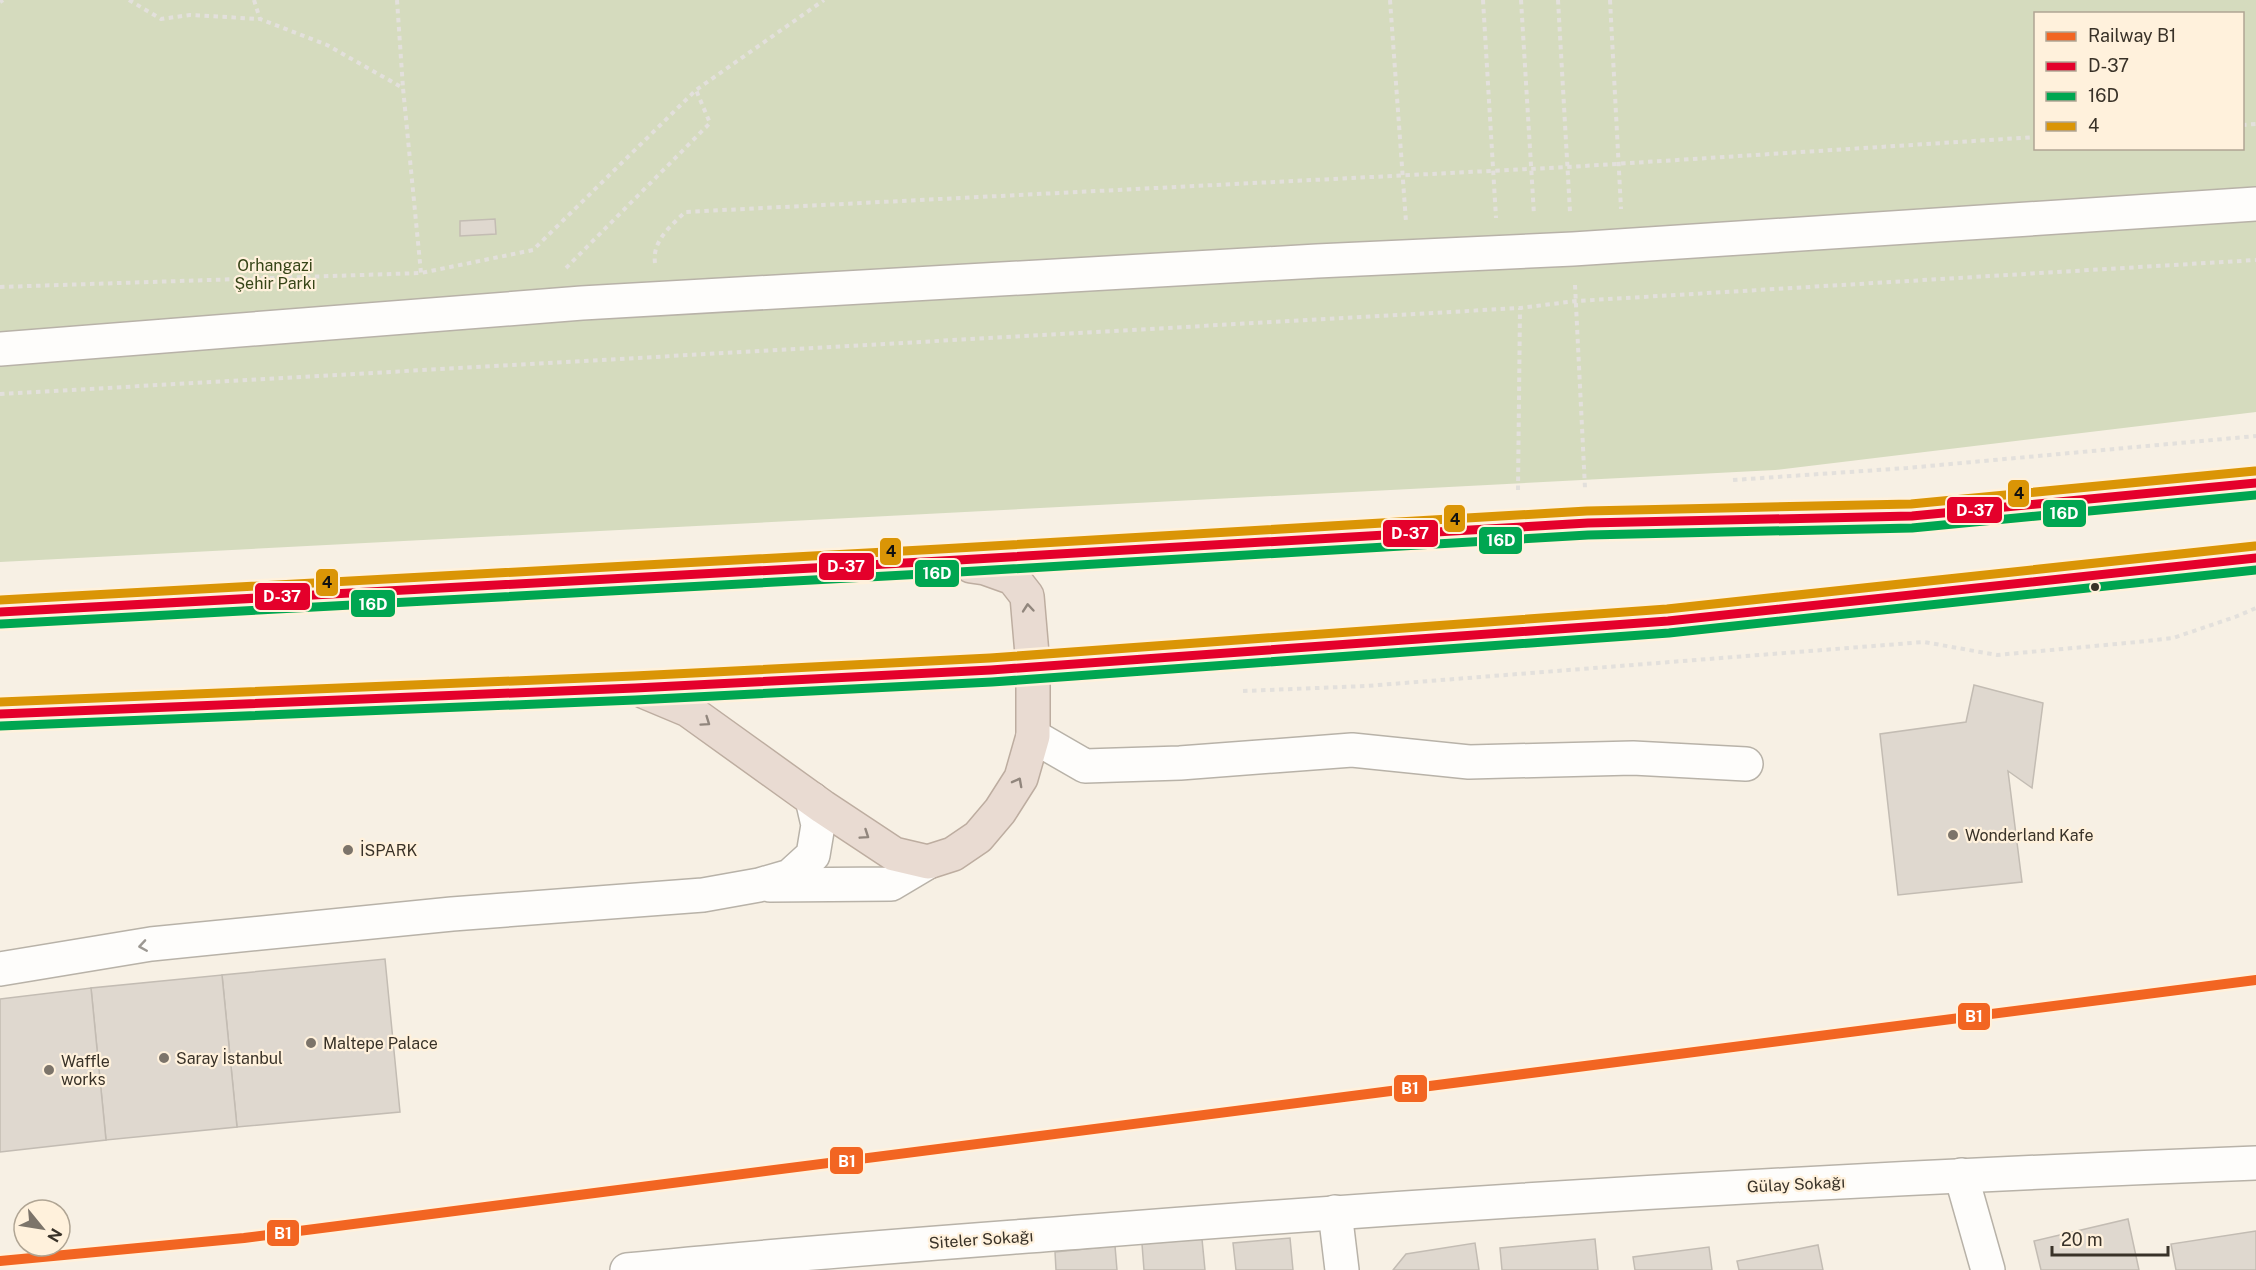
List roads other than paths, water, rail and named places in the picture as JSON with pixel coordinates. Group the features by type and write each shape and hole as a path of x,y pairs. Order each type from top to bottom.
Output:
{"highway":[{"path":"0,612 1588,523 1912,516 2256,483"},
{"path":"0,714 635,688 1033,666 1668,621 2256,558"},
{"path":"635,688 688,710 812,799 894,854 928,862 953,854 978,837 1000,811 1021,778 1033,736 1033,666 1027,596 1013,578 985,568 941,561"}],"street":[{"path":"0,349 582,303 1305,261 1573,249 2256,204"},
{"path":"1033,736 1085,766 1180,763 1352,750 1469,762 1633,758 1746,764"},
{"path":"0,969 151,944 452,914 703,895 759,885 790,876 813,855 818,825 812,799"},
{"path":"759,885 891,884 928,862"},
{"path":"0,989 231,954 626,920 703,895"},
{"name":"Gülay Sokağı","path":"1335,1212 1961,1175 2256,1163"},
{"path":"1961,1175 1988,1270"},
{"path":"1335,1212 1342,1270"},
{"name":"Siteler Sokağı","path":"627,1270 736,1264 1335,1212"}],"rail line":[{"name":"B1","path":"0,1261 244,1238 2256,980"}],"place":[{"name":"Wonderland Kafe","path":"1953,835"},
{"name":"İSPARK","path":"348,850"},
{"name":"Maltepe Palace","path":"311,1043"},
{"name":"Saray İstanbul","path":"164,1058"},
{"name":"Waffle works","path":"49,1070"}],"park label":[{"name":"Orhangazi Şehir Parkı","path":"275,274"}]}
